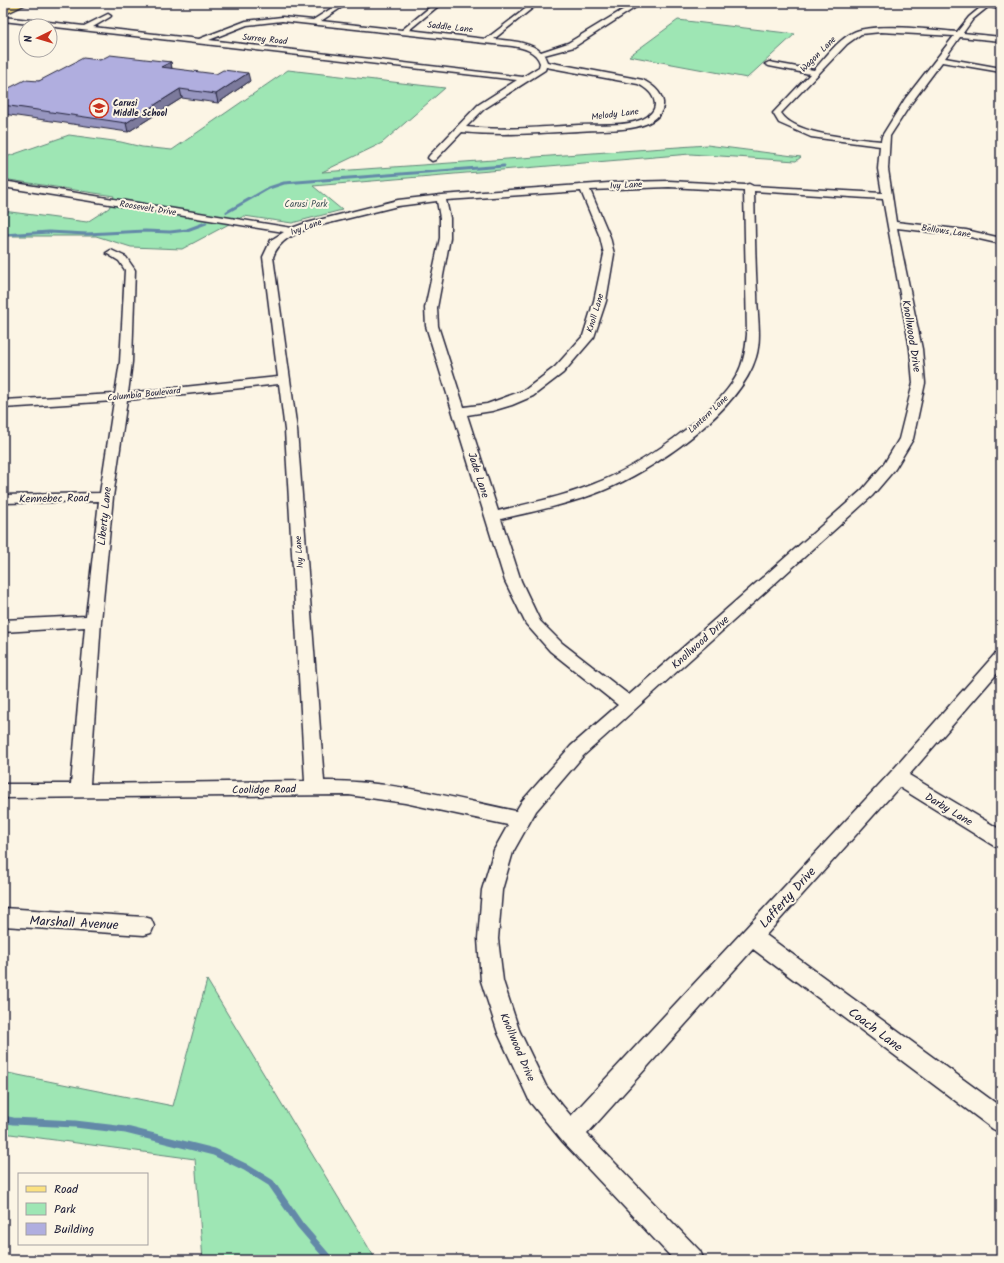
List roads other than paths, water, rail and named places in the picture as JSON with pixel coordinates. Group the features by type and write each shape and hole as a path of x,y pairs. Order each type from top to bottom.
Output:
{"main road":[{"path":"3,12 24,3"},
{"path":"987,3 1001,6"}],"street":[{"path":"315,22 345,3"},
{"path":"403,32 438,3"},
{"name":"Knollwood Drive","path":"691,1260 571,1134 538,1094 509,1033 492,981 488,939 492,890 504,850 529,806 578,751 867,493 890,466 906,439 919,383 916,349 891,224 883,169 886,136 908,101 958,34 971,18 987,3"},
{"path":"432,158 481,107 525,79 544,64 544,57 541,54 571,45 637,4"},
{"path":"488,41 533,5"},
{"path":"86,28 108,16"},
{"name":"Surrey Road","path":"3,19 525,79"},
{"name":"Saddle Lane","path":"200,41 227,29 254,22 282,19 488,41 533,48 541,54"},
{"name":"Wagon Lane","path":"885,144 840,140 814,134 782,122 776,113 779,108 844,42 860,32 881,30 933,32 1001,40"},
{"path":"940,60 1001,70"},
{"name":"Melody Lane","path":"460,130 502,133 621,126 650,119 655,114 659,105 657,93 650,86 640,82 544,64"},
{"path":"769,64 814,72"},
{"name":"Roosevelt Drive","path":"3,184 293,231"},
{"name":"Ivy Lane","path":"315,789 291,430 268,257 275,242 293,231 327,220 398,203 440,198 669,184 749,187 887,196"},
{"name":"Lantern Lane","path":"492,517 587,492 612,482 639,467 682,438 728,396 742,377 750,357 752,318 749,187"},
{"name":"Knoll Lane","path":"459,412 508,402 529,393 559,370 588,337 600,301 609,254 605,237 584,188"},
{"name":"Jade Lane","path":"440,198 445,218 445,238 431,308 432,326 513,581 534,624 556,647 630,705"},
{"name":"Bellows Lane","path":"891,224 946,230 1001,241"},
{"name":"Liberty Lane","path":"80,790 93,621 106,497 126,362 130,270 126,262 120,256 111,253"},
{"name":"Columbia Boulevard","path":"3,404 121,397 284,380"},
{"name":"Kennebec Road","path":"3,499 106,497"},
{"path":"3,626 93,621"},
{"name":"Lafferty Drive","path":"571,1134 897,777 1001,658"},
{"name":"Darby Lane","path":"897,777 1001,840"},
{"name":"Coolidge Road","path":"3,790 116,791 350,788 405,795 521,820"},
{"name":"Marshall Avenue","path":"3,918 144,926"},
{"name":"Coach Lane","path":"751,936 1001,1121"}],"waterway":[{"path":"227,212 269,188 284,183 504,166"},
{"path":"3,235 49,232 87,234 145,231 170,232 187,230 206,223"},
{"path":"3,1119 13,1121 75,1124 126,1130 214,1152 245,1167 271,1183 300,1225 330,1260"}],"place":[{"name":"Carusi Middle School","path":"99,108"}],"park label":[{"name":"Carusi Park","path":"306,204"}]}
